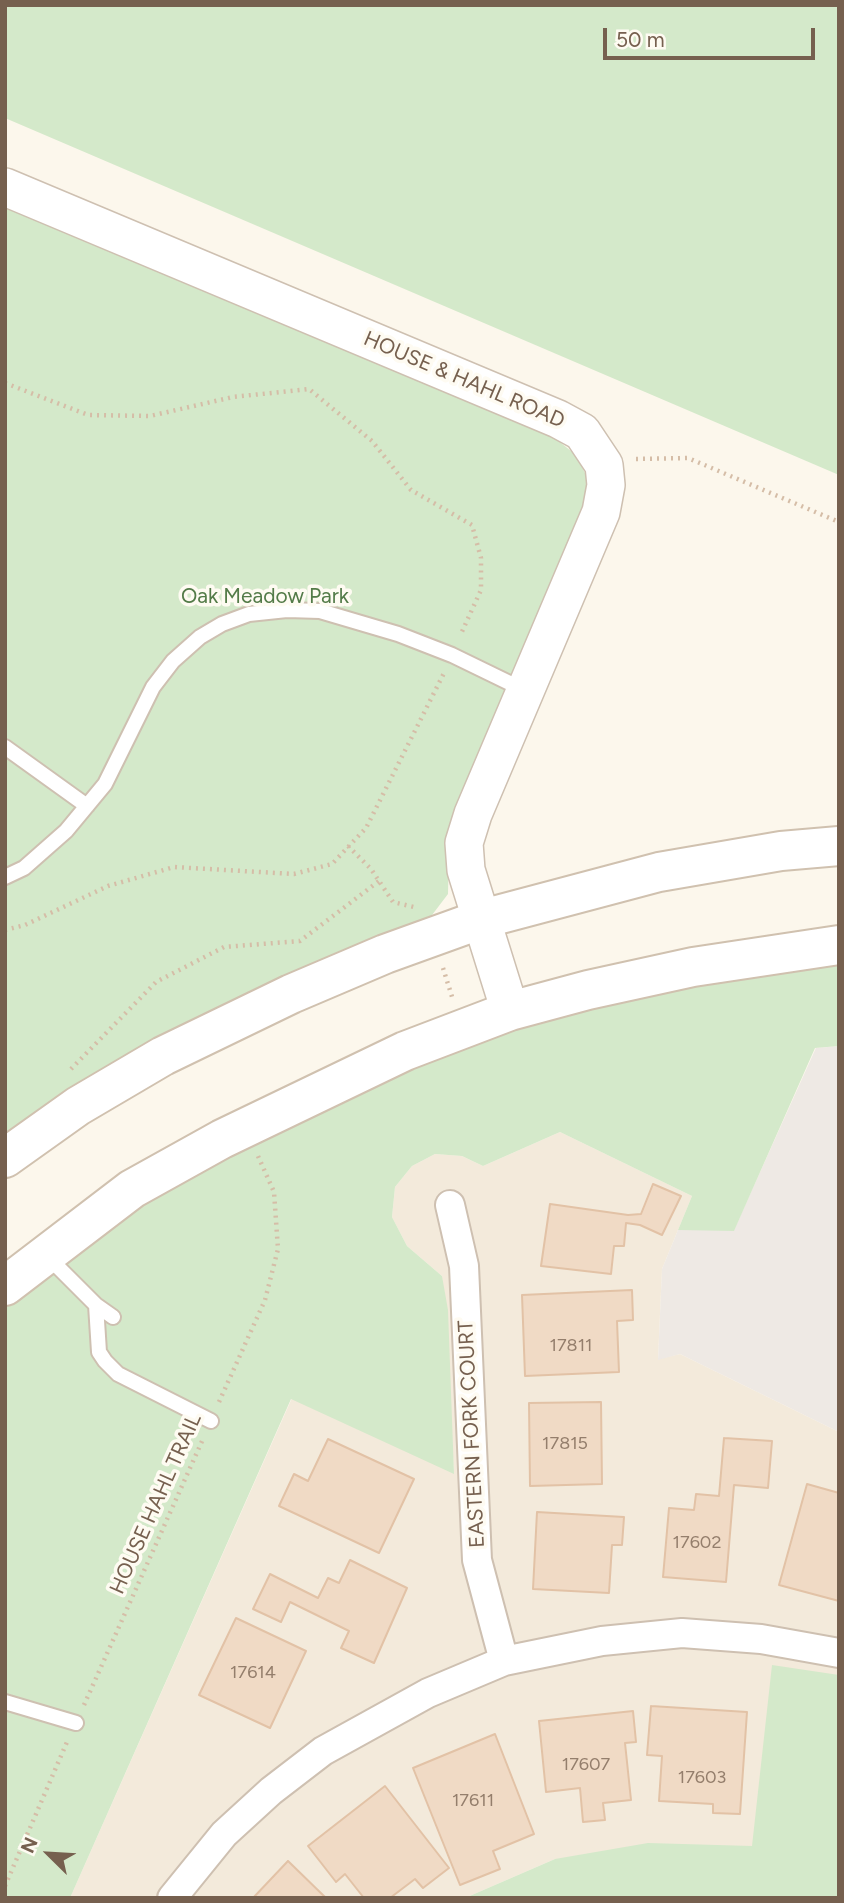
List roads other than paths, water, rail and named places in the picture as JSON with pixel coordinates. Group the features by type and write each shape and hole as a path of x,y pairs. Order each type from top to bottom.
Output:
{"main road":[{"path":"5,1158 78,1106 163,1056 291,994 434,936 482,919 660,872 780,851 839,846"},
{"path":"5,1286 132,1189 247,1128 405,1051 510,1011 693,967 839,946"}],"street":[{"name":"HOUSE & HAHL ROAD","path":"5,187 558,419 582,432 604,465 606,485 601,512 524,690"},
{"path":"510,1011 466,870 464,843 524,690"},
{"name":"EASTERN FORK COURT","path":"450,1205 464,1266 477,1560 504,1661"},
{"path":"172,1898 224,1834 271,1791 323,1751 428,1693 504,1661 602,1642 682,1633 761,1639 839,1653"}],"lane":[{"path":"5,877 24,868 66,831 105,784 153,687 173,661 200,637 222,624 249,614 287,610 320,611 398,634 452,655 524,690"},
{"path":"5,747 87,806"},
{"path":"45,1254 113,1317"},
{"path":"96,1304 99,1352 105,1361 118,1374 211,1421"},
{"path":"5,1702 76,1723"}],"park label":[{"name":"Oak Meadow Park","path":"265,597"}]}
